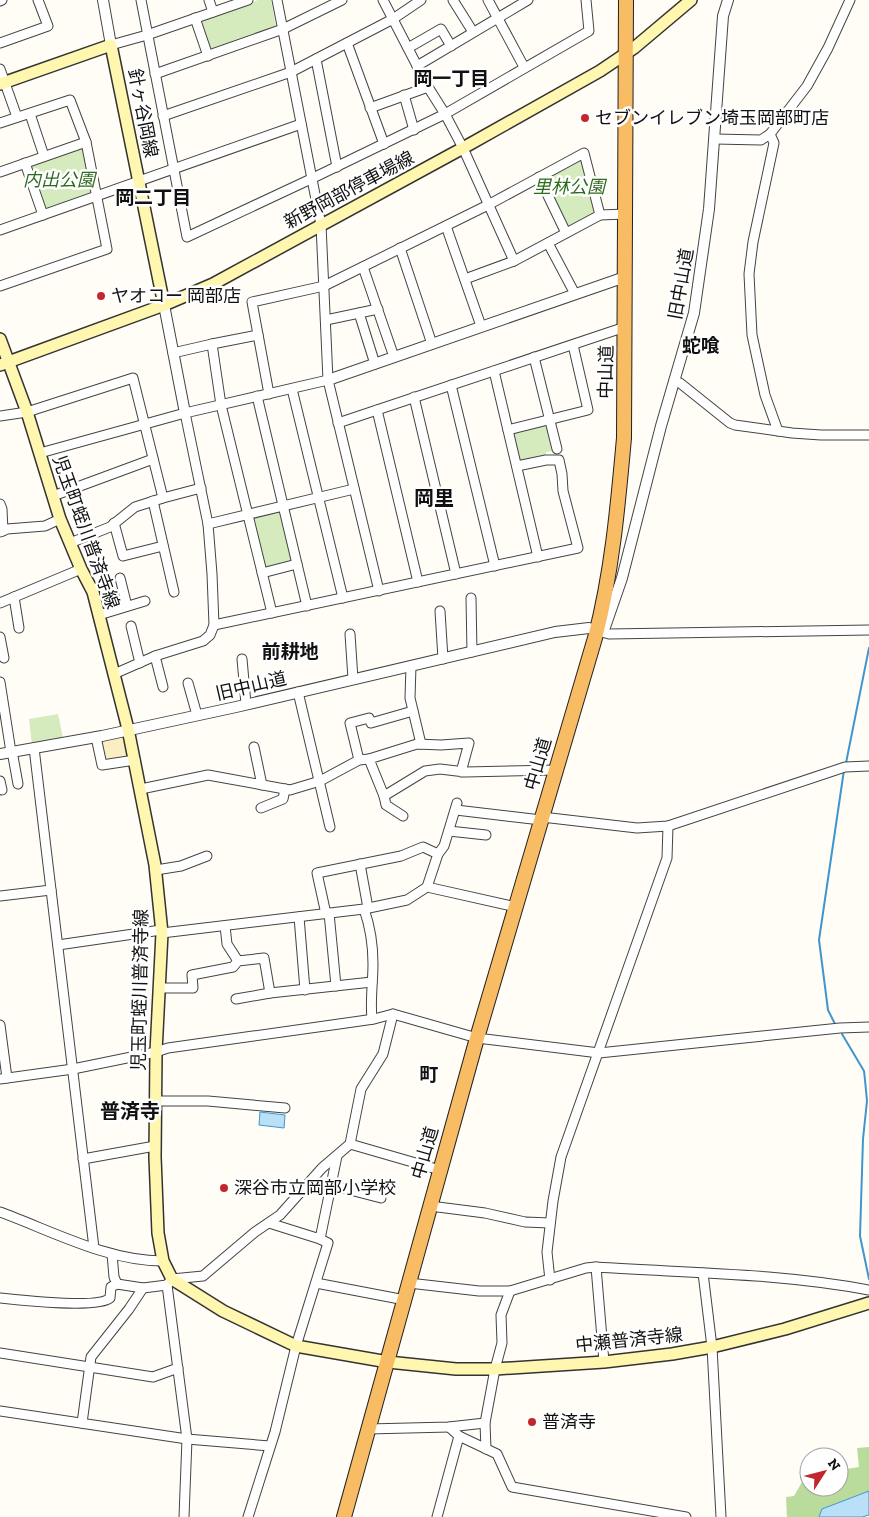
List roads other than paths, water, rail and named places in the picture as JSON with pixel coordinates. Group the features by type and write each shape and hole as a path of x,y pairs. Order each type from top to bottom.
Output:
{"highway":[{"name":"中山道","path":"344,1517 477,1038 596,631 608,572 619,502 624,438 626,0"}],"main road":[{"name":"新野岡部停車場線","path":"4,363 164,305 213,284 576,85 626,54 691,0"},
{"path":"3,84 112,45"},
{"name":"針ヶ谷岡線","path":"112,45 164,305"},
{"name":"児玉町蛭川普済寺線","path":"0,339 4,363 27,412 60,519 93,592 128,729 156,870 161,932 156,1052 155,1146 158,1233 169,1282"},
{"path":"169,1282 223,1311 296,1346 388,1362"},
{"name":"中瀬普済寺線","path":"388,1362 456,1369 495,1369 604,1362 672,1354 712,1347 785,1329 869,1303"}],"street":[{"path":"0,43 48,26 38,0"},
{"path":"103,0 112,45 148,35 248,0"},
{"path":"141,0 187,236 414,130 589,31 586,0"},
{"path":"209,0 213,12"},
{"path":"276,0 321,225 328,380 379,591"},
{"path":"155,74 283,29 327,4 342,0"},
{"path":"383,0 428,87 463,148 514,261"},
{"path":"163,116 291,72 393,20 422,0"},
{"path":"453,0 473,32"},
{"path":"488,0 524,67"},
{"path":"417,66 528,0"},
{"name":"旧中山道","path":"8,752 96,737 197,715 555,632 589,628 596,631 602,630 605,627 622,578 694,313 709,209 716,139 723,16 728,0"},
{"path":"716,139 760,140 770,134 807,86 828,48 850,0"},
{"path":"195,18 208,56"},
{"path":"408,48 440,29 451,46"},
{"path":"347,43 384,144"},
{"path":"316,59 337,166"},
{"path":"0,69 3,84 17,117"},
{"path":"370,108 428,87"},
{"path":"404,96 414,130"},
{"path":"0,123 70,100 86,142 107,249 0,286"},
{"path":"30,114 44,156"},
{"path":"0,230 301,124"},
{"path":"770,134 774,144 753,242 749,274 752,335 755,352 765,395 778,431"},
{"path":"0,172 86,142"},
{"path":"269,394 252,302 324,286 488,205 584,153 600,215"},
{"path":"25,163 43,215"},
{"path":"539,177 566,233"},
{"path":"465,279 514,261 600,215 626,214"},
{"path":"446,226 481,326"},
{"path":"548,243 575,294"},
{"path":"400,248 432,344"},
{"path":"363,267 394,358"},
{"path":"40,454 185,412 328,380 625,277"},
{"path":"114,674 155,656 203,641 210,636 214,625 208,524 164,305"},
{"path":"326,320 378,309"},
{"path":"359,313 376,364"},
{"path":"338,423 625,327"},
{"path":"173,353 258,335"},
{"path":"212,344 221,405 272,613"},
{"path":"508,430 588,410 573,345"},
{"path":"534,357 557,449"},
{"path":"494,370 538,556"},
{"path":"0,416 27,412 133,378 163,498"},
{"path":"674,381 680,383 730,423 778,431 821,435 869,435"},
{"path":"451,385 495,566"},
{"path":"292,389 343,598"},
{"path":"257,396 307,606"},
{"path":"414,397 456,574"},
{"path":"377,410 418,582"},
{"path":"53,496 154,459"},
{"path":"214,625 578,548 563,491 559,460 546,460 517,466"},
{"path":"70,543 110,526 135,507 201,488"},
{"path":"208,524 354,489"},
{"path":"153,501 174,592"},
{"path":"0,504 2,509 1,531 45,526 60,519"},
{"path":"114,523 123,556 163,546"},
{"path":"262,573 297,564"},
{"path":"608,572 624,566"},
{"path":"0,603 81,569"},
{"path":"120,578 127,606"},
{"path":"14,597 19,628"},
{"path":"471,598 472,652"},
{"path":"99,615 145,601"},
{"path":"440,611 443,658"},
{"path":"131,626 140,662"},
{"path":"596,631 609,634 869,630"},
{"path":"350,634 353,679"},
{"path":"0,637 4,658"},
{"path":"155,656 162,687"},
{"path":"242,659 246,704"},
{"path":"411,666 410,698 421,744"},
{"path":"0,682 8,752 18,784"},
{"path":"188,683 197,715"},
{"path":"298,692 330,827"},
{"path":"403,816 386,805 384,796 364,760 350,723 369,718 371,724 413,711"},
{"path":"96,737 102,765 135,760"},
{"path":"141,789 208,774 290,790 320,781 364,760 421,744 469,743 461,772"},
{"path":"254,747 262,785"},
{"path":"34,748 94,1248"},
{"path":"58,945 299,917 366,908 407,900 427,887 438,854 444,846 457,806 542,818 637,828 668,826 844,767 869,766"},
{"path":"384,796 425,771 440,769 461,772 556,770"},
{"path":"261,808 283,799 285,790"},
{"path":"550,1280 547,1252 561,1157 667,858 668,826"},
{"path":"449,831 486,836"},
{"path":"336,986 328,913 317,873 401,856 423,847 438,854"},
{"path":"156,870 181,866 207,856"},
{"path":"360,864 373,962 372,1019"},
{"path":"427,887 516,907"},
{"path":"0,896 51,890"},
{"path":"299,917 305,990"},
{"path":"225,926 227,944 238,961"},
{"path":"159,988 193,988 192,975 233,967 238,961 264,958 270,993"},
{"path":"236,999 270,993 372,982"},
{"path":"0,1025 3,1078 72,1069 168,1048 372,1019 393,1014 477,1038 599,1053 840,1028 869,1027"},
{"path":"0,1298 46,1302 101,1303 110,1298 111,1287 116,1284 143,1288 203,1276 255,1232 280,1215 322,1168 350,1144 361,1090 383,1054 393,1014"},
{"path":"156,1101 208,1101 285,1108"},
{"path":"350,1144 440,1170"},
{"path":"83,1159 155,1146"},
{"path":"320,1239 337,1156"},
{"path":"331,1185 381,1198"},
{"path":"430,1206 485,1213 525,1222 550,1223"},
{"path":"0,1212 112,1254 145,1261 163,1261"},
{"path":"248,1517 270,1446 296,1346 328,1243 269,1223"},
{"path":"112,1254 116,1284"},
{"path":"409,1283 479,1291 510,1291 586,1268 596,1267 780,1278 869,1290"},
{"path":"596,1267 604,1362"},
{"path":"703,1273 712,1347 721,1517"},
{"path":"169,1282 187,1439 184,1517"},
{"path":"316,1283 404,1300"},
{"path":"82,1423 91,1357 143,1288"},
{"path":"486,1449 485,1423 502,1343 501,1315 510,1291"},
{"path":"0,1354 153,1377 178,1368"},
{"path":"0,1411 187,1439 270,1446"},
{"path":"368,1429 449,1427 485,1423"},
{"path":"449,1427 459,1436 497,1454 512,1487 655,1514 686,1517"},
{"path":"437,1517 459,1436"}],"water":[{"path":"260,1112 285,1115 284,1128 259,1125"},
{"path":"869,1491 869,1515 862,1517 819,1517 822,1509"}],"waterway":[{"path":"846,763 869,648"},
{"path":"835,1024 828,1010 819,940 844,770"},
{"path":"842,1034 864,1071 865,1080 867,1101 863,1139 860,1236 869,1279"}],"place":[{"name":"セブンイレブン埼玉岡部町店","path":"585,118"},
{"name":"ヤオコー 岡部店","path":"101,296"},
{"name":"深谷市立岡部小学校","path":"224,1188"},
{"name":"普済寺","path":"532,1422"}],"district":[{"name":"岡一丁目","path":"451,78"},
{"name":"岡二丁目","path":"153,197"},
{"name":"蛇喰","path":"701,345"},
{"name":"岡里","path":"434,498"},
{"name":"前耕地","path":"290,651"},
{"name":"町","path":"429,1074"},
{"name":"普済寺","path":"130,1111"}],"park label":[{"name":"内出公園","path":"59,180"},
{"name":"里林公園","path":"569,187"}]}
